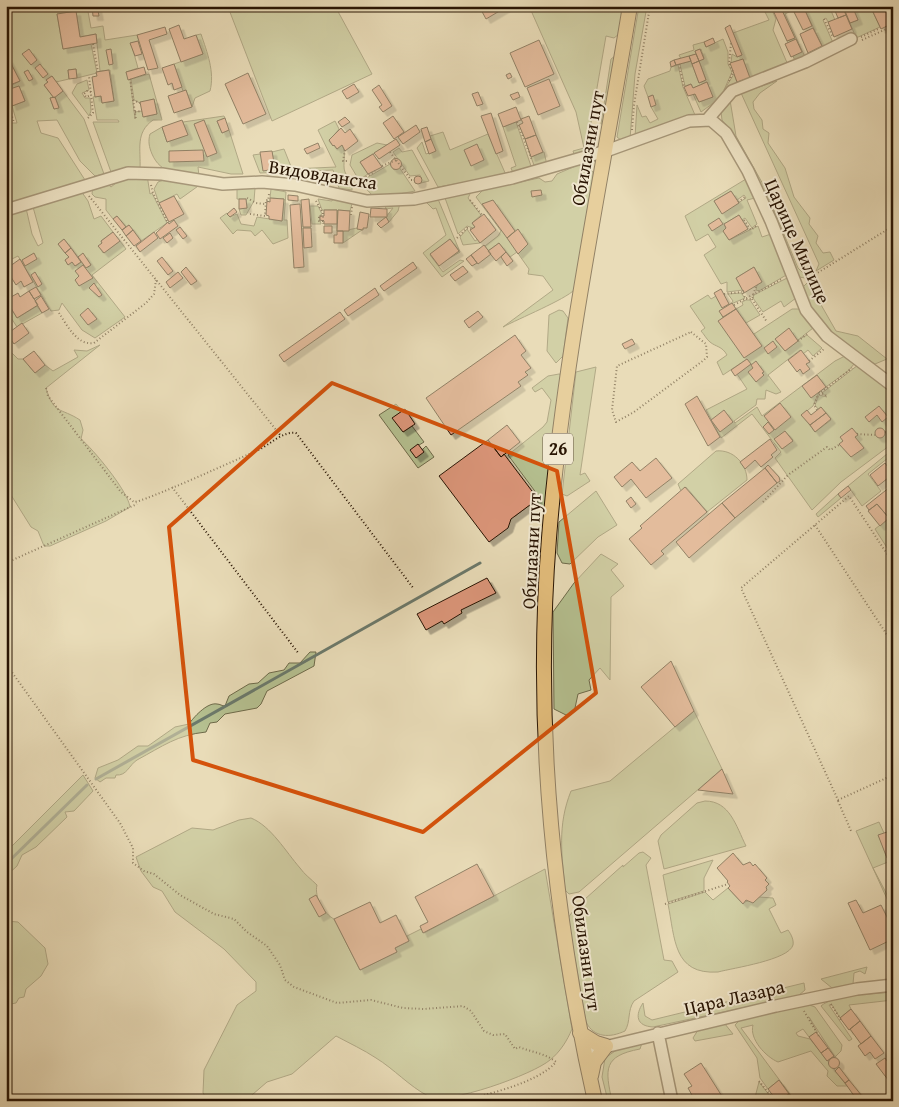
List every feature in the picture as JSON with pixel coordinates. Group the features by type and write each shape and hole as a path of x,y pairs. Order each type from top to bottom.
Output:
{"main road":[{"name":"Обилазни пут","path":"595,1101 580,1033 568,964 548,779 545,674 546,595 554,482 569,372 630,6"},
{"path":"580,1033 596,1043 606,1046 594,1062 590,1078"}],"street":[{"path":"606,151 690,120 706,120 732,91 805,62 854,39"},
{"name":"Царице Милице","path":"706,120 720,126 735,147 771,221 806,310 827,336 893,386"},
{"name":"Видовданска","path":"6,210 128,173 162,174 223,184 262,182 295,185 367,201 414,199 496,182 606,151"},
{"name":"Цара Лазара","path":"584,1052 658,1033 857,989 893,985"},
{"path":"658,1033 672,1101"}],"path":[{"path":"632,142 634,105 650,6"},
{"path":"824,19 835,44"},
{"path":"854,39 856,42 893,26"},
{"path":"854,39 880,28"},
{"path":"731,43 729,64 733,72"},
{"path":"93,44 98,72"},
{"path":"679,64 684,87"},
{"path":"88,118 93,113 89,76"},
{"path":"130,79 136,120"},
{"path":"6,88 9,82"},
{"path":"7,100 14,123"},
{"path":"133,100 140,103"},
{"path":"135,112 142,111"},
{"path":"517,122 532,162"},
{"path":"345,150 343,161 347,161"},
{"path":"390,152 411,180 415,180"},
{"path":"382,166 396,160"},
{"path":"360,181 375,171"},
{"path":"82,188 281,436"},
{"path":"250,214 265,216 269,189"},
{"path":"153,193 167,221"},
{"path":"738,202 745,196"},
{"path":"247,198 256,203 266,204"},
{"path":"316,198 316,203 323,216 322,222"},
{"path":"470,200 482,215"},
{"path":"351,215 352,205"},
{"path":"744,220 751,230 757,225"},
{"path":"796,286 893,226"},
{"path":"457,238 467,228 472,229"},
{"path":"59,313 74,335 84,342 94,343 146,303 154,294 156,280"},
{"path":"734,305 780,280"},
{"path":"756,286 752,299 766,322"},
{"path":"755,290 759,292"},
{"path":"724,294 743,291 746,299"},
{"path":"746,299 752,299"},
{"path":"691,332 703,340 707,351 704,360 691,371 634,412 616,422 612,410 617,366 691,332"},
{"path":"798,341 807,334"},
{"path":"809,361 824,349"},
{"path":"817,410 814,405 820,392 849,372"},
{"path":"46,388 48,396 121,492 129,500 139,503"},
{"path":"820,392 827,396"},
{"path":"6,563 172,487 259,450 281,436 292,432 300,436 414,589"},
{"path":"885,432 892,434"},
{"path":"857,434 875,435"},
{"path":"763,502 788,475 827,447 830,450 839,444"},
{"path":"172,487 299,654"},
{"path":"851,830 741,588 849,496 893,563"},
{"path":"815,525 893,644"},
{"path":"6,664 120,823 133,848 133,863 144,871 154,874 180,895 214,914 234,919 247,932 267,946 280,965 285,980 294,987 337,1003 371,1000 404,1008 424,1009 463,1006 471,1011 484,1032 493,1035 505,1034 515,1049 519,1047 533,1053 544,1054 556,1062 545,1071 525,1080 478,1097 459,1101"},
{"path":"838,800 893,775"},
{"path":"665,904 728,884"},
{"path":"831,1005 841,1020"},
{"path":"805,1013 820,1038"},
{"path":"759,1081 775,1101"}],"highlighted area":[{"path":"332,383 557,471 596,693 423,832 193,760 169,527"}],"green space":[{"path":"21,6 87,6 91,28 103,26 105,40 137,35 139,41 131,43 138,68 126,72 130,79 135,119 135,112 142,111 144,117 157,114 154,99 140,103 134,100 131,79 149,74 162,120 153,120 147,125 141,136 140,169 111,172 93,122 119,122 118,120 97,120 93,97 101,96 102,103 114,101 110,70 100,71 96,34 80,37 76,11 57,14 63,49 91,44 97,73 77,78 76,69 68,70 69,79 56,82 52,76 46,80 48,82 44,85 53,97 50,98 54,109 59,107 55,97 63,91 84,119 104,174 95,176 80,161 57,120 37,121 41,133 58,138 85,180 6,206 6,105 11,123 17,123 12,106 25,101 19,86 13,88 12,85 20,81 6,53 6,10"},
{"path":"335,6 372,74 272,121 228,7"},
{"path":"529,6 623,6 619,34 614,38 606,36 589,134 595,136 592,149 574,154 573,151 584,148 576,112"},
{"path":"639,6 647,6 635,74 630,139 622,141 617,137"},
{"path":"762,6 770,6 776,19 773,30 788,65 716,101 701,112 693,94 695,94 699,102 712,97 707,82 693,88 691,84 685,86 680,64 691,61 699,83 706,80 699,61 704,58 701,49 695,51 696,54 681,59 679,55 694,50 693,45 704,42 706,47 723,39 728,52 728,64 732,72 724,90 734,74 737,82 749,78 743,59 731,63 732,54 737,57 742,55 733,33 769,20"},
{"path":"780,6 791,6 793,10 785,14 805,57 795,61 787,41 794,38"},
{"path":"803,6 829,6 835,20 828,22 826,18 823,20 834,45 824,50"},
{"path":"852,6 870,6 880,27 856,38 850,23 858,20"},
{"path":"201,34 210,62 212,77 210,91 195,98 192,107 186,90 183,91 174,64 203,54 196,35"},
{"path":"615,56 603,124 601,124 611,59"},
{"path":"678,65 683,87 695,115 635,137 637,105 642,117 646,116 650,123 658,119 651,107 652,95 648,97 644,86 648,79 670,71 671,67"},
{"path":"87,80 89,90 82,93 85,98 90,98 91,111 89,116 72,93 77,84"},
{"path":"777,81 760,93 753,102 754,109 762,120 763,129 769,133 768,143 785,168 794,197 810,218 809,224 818,236 816,243 823,253 830,252 834,260 816,271 819,264 741,93"},
{"path":"730,100 736,136 764,186 798,268 803,273 813,273 805,278 799,277 731,131 722,120 721,112"},
{"path":"224,116 225,118 217,121 222,133 229,130 243,174 231,174 198,167 199,176 171,172 160,166 156,161 150,146 150,134 162,127 167,142 187,135 183,122"},
{"path":"335,121 339,129 329,141 337,149 342,145 344,169 351,183 352,190 339,188 333,170 260,173 253,155 260,154 275,169 272,152 284,149 292,169 336,167 318,130"},
{"path":"516,122 532,169 513,173 511,168 516,166 503,127"},
{"path":"443,132 450,150 488,134 506,175 438,187 417,148 422,142 426,154 435,151 430,136"},
{"path":"377,143 387,145 360,162 368,174 359,180 350,165 352,155"},
{"path":"399,148 402,152 412,150 429,181 421,183 420,175 410,176 393,152"},
{"path":"544,152 547,165 535,168 531,157"},
{"path":"390,164 394,170 399,167 415,191 394,195 372,195 360,182"},
{"path":"578,165 586,166 593,172 593,176 574,290 552,304 503,327 553,290 543,276 528,274 529,269 517,252 510,257 499,243 488,251 485,246 498,236 501,231 476,197 483,190 539,178 545,182 552,181 557,174"},
{"path":"147,175 150,194 152,193 167,223 141,241 129,225 126,227 117,216 113,219 106,210 106,199 95,197 92,194 93,185 104,181 111,187 121,179"},
{"path":"746,179 755,198 747,200 757,224 752,228 745,218 742,220 739,215 724,224 726,228 723,231 729,240 758,226 762,237 771,234 788,274 759,291 756,290 757,285 762,282 754,267 736,278 743,290 727,292 727,282 721,284 704,255 716,247 708,234 696,241 685,216","holes":["731,191 737,200 744,195 746,198 722,213 714,201"]},
{"path":"164,180 201,184 180,199 177,194 159,203 154,189 158,182"},
{"path":"237,188 255,188 254,201 246,215 241,215 239,209 247,208 246,199 237,199"},
{"path":"271,189 286,192 284,220 287,220 288,238 273,244 262,230 255,236 251,231 237,230 233,234 220,218 227,213 230,217 237,214 241,224 254,226 257,217 282,221 284,199 270,198"},
{"path":"81,191 88,201 94,219 101,216 113,232 101,241 102,243 99,246 103,253 120,241 126,249 92,275 125,317 95,338 82,330 62,303 59,310 51,311 18,256 6,262 6,213 26,208 32,234 38,246 43,243 33,207","holes":["64,239 78,257 83,254 91,265 87,268 81,262 76,266 72,262 68,265 65,260 69,257 58,244"]},
{"path":"471,192 468,198 481,215 472,223 475,227 467,226 458,234 445,198"},
{"path":"334,195 353,200 350,211 338,210 337,231 337,210 322,210 318,199 332,201"},
{"path":"438,199 460,252 445,261 459,251 450,239 430,255 443,272 460,260 464,261 442,277 423,253 446,235 436,208 433,209 426,202"},
{"path":"400,203 398,211 389,222 386,217 393,208 385,209 387,204"},
{"path":"310,206 318,206 322,214 319,216 321,224 312,224"},
{"path":"357,228 362,230 343,243 343,231"},
{"path":"467,229 475,241 478,239 480,243 463,245 460,237"},
{"path":"789,277 796,298 784,307 781,301 763,312 753,298 754,295"},
{"path":"808,282 836,331 858,336 887,359 875,364 831,332 814,312 808,300 803,287"},
{"path":"741,293 745,298 731,304 733,301 728,294"},
{"path":"708,295 711,299 716,296 723,309 720,312 723,317 719,321 754,334 792,309 799,309 813,328 798,340 807,335 822,348 813,356 808,350 803,354 800,350 768,375 781,392 776,394 766,390 765,399 757,399 756,405 734,421 735,423 757,407 762,416 835,361 845,356 855,363 848,371 819,392 813,406 802,415 815,432 831,420 821,407 818,409 815,405 819,395 827,397 822,393 858,365 879,380 893,394 893,443 841,482 812,510 775,458 781,452 752,414 721,438 706,410 747,389 737,374 751,364 747,359 723,375 717,362 727,355 721,348 712,344 701,331 705,328 690,306","holes":["789,329 798,341 785,351 775,339","785,431 793,440 782,449 775,439"]},
{"path":"6,300 17,318 37,306 42,313 17,327 6,310"},
{"path":"750,300 760,315 746,323 736,309 743,305 742,302"},
{"path":"559,310 563,311 568,318 563,356 556,363 547,351 549,315"},
{"path":"100,345 46,388 55,407 80,420 83,430 81,439 117,481 130,507 106,521 50,546 44,546 38,531 31,527 6,487 6,347 18,359 23,359 35,373 45,365 53,371 78,357 74,350 87,351"},
{"path":"596,367 580,475 585,473 590,481 567,496 562,494 576,372"},
{"path":"564,375 546,513 536,500 515,516 505,503 537,494 508,455 547,422 551,400 542,388 535,392 532,388 548,376"},
{"path":"396,404 402,411 393,418 403,432 412,426 424,442 411,450 422,450 426,446 434,457 418,468 379,415"},
{"path":"893,449 893,454 868,474 881,491 862,506 848,486"},
{"path":"716,451 728,452 738,459 745,468 747,480 707,512 686,487 681,491 678,484"},
{"path":"596,491 617,525 598,537 570,564 562,563 557,553 559,522"},
{"path":"838,494 841,498 818,517 816,514"},
{"path":"893,515 893,557 875,529"},
{"path":"601,554 618,564 611,570 624,586 611,597 610,680 600,668 589,680 591,690 578,694 572,714 566,715 554,709 553,612 574,583"},
{"path":"310,652 316,652 314,666 267,691 257,708 225,714 217,722 210,723 206,732 178,738 137,760 123,774 116,775 115,778 106,778 100,782 95,778 98,768 118,760 138,746 148,746 175,727 189,724 209,705 225,706 229,696 249,684 258,683 269,673 284,670 289,663 300,663"},
{"path":"694,711 722,769 579,892 569,894 565,890 562,828 571,791 610,781"},
{"path":"83,775 93,791 74,811 65,812 67,817 36,847 22,855 17,866 6,876 6,852"},
{"path":"705,801 721,805 726,810 735,823 746,846 664,869 658,841 661,835 697,803"},
{"path":"251,818 272,833 317,885 318,900 330,917 334,919 360,970 397,952 395,948 409,941 407,936 421,929 424,933 545,869 572,1029 560,1050 550,1060 527,1073 471,1093 438,1098 421,1092 376,1058 336,1036 292,1074 267,1082 245,1101 208,1101 203,1093 204,1070 237,1005 256,991 256,982 224,949 175,912 162,891 153,887 141,871 136,857 192,828 213,830 239,820"},
{"path":"879,822 884,833 879,836 887,858 893,856 893,860 873,868 893,906 893,912 856,831"},
{"path":"643,852 651,858 646,865 664,960 672,961 678,972 634,1001 630,1008 625,1031 614,1035 598,1034 586,1022 568,918 575,908 623,865 623,867 639,853"},
{"path":"713,860 704,878 704,891 668,902 663,875"},
{"path":"728,888 742,903 759,897 773,898 776,905 769,909 781,933 788,930 791,935 793,945 789,950 771,959 718,972 703,971 692,967 684,961 675,941 668,904 705,892 713,900"},
{"path":"6,921 18,922 45,948 48,964 41,976 26,989 24,997 19,998 16,1003 6,1005"},
{"path":"867,967 865,974 860,971 854,973 853,984 832,988 821,979"},
{"path":"804,983 805,990 798,996 653,1027 643,1025 638,1016 643,1003 645,1016 652,1020"},
{"path":"893,992 893,1000 849,1005 851,1009 840,1018 832,1005 829,1005 852,1039 849,1041 821,1006 827,1002 844,997"},
{"path":"807,1004 815,1007 842,1045 841,1051 835,1057 809,1017 817,1032 809,1037 803,1029 796,1033 798,1036 810,1039 831,1062 830,1064 847,1086 837,1086 827,1076 828,1071 811,1051 778,1062 773,1060 759,1047 752,1030 753,1025 741,1028 795,1101 779,1080 768,1089 760,1078 757,1058 735,1025 740,1020"},
{"path":"725,1024 733,1034 695,1041 693,1038 698,1030"},
{"path":"642,1043 640,1049 628,1052 613,1060 608,1072 612,1101 608,1101 602,1077 605,1058 618,1049"},
{"path":"759,1082 774,1101 754,1101"}],"building":[{"path":"92,6 97,6 99,16 93,16"},
{"path":"479,6 508,6 486,19"},
{"path":"771,6 780,6 795,38 787,41"},
{"path":"791,6 803,6 812,26 803,30"},
{"path":"833,6 842,6 846,15 838,18"},
{"path":"842,6 852,6 853,8 845,11"},
{"path":"870,6 882,6 882,8 873,12"},
{"path":"885,6 893,23 881,29 873,12"},
{"path":"853,8 858,20 850,23 845,11"},
{"path":"76,11 80,37 96,34 97,43 63,49 57,14"},
{"path":"846,15 852,29 834,37 828,22"},
{"path":"179,25 184,39 196,35 203,54 181,62 169,29"},
{"path":"730,25 742,55 737,57 725,28"},
{"path":"165,27 167,34 149,40 158,68 148,70 137,35"},
{"path":"813,28 822,46 808,53 800,34"},
{"path":"713,38 715,43 706,47 704,42"},
{"path":"796,39 802,52 791,57 785,44"},
{"path":"539,40 554,74 525,87 510,53"},
{"path":"138,41 142,54 135,56 130,43"},
{"path":"29,49 37,60 31,65 22,54"},
{"path":"111,49 113,64 109,65 106,50"},
{"path":"700,49 704,59 699,61 695,51"},
{"path":"696,54 699,61 692,64 689,56"},
{"path":"689,56 691,61 676,65 674,60"},
{"path":"8,58 20,81 10,85 6,77 6,59"},
{"path":"743,59 750,78 737,82 730,63"},
{"path":"674,60 676,65 671,67 670,62"},
{"path":"699,61 706,80 699,83 692,64"},
{"path":"40,64 48,74 43,78 35,68"},
{"path":"174,64 182,87 174,90 172,83 168,85 162,68"},
{"path":"144,67 146,74 128,80 126,72"},
{"path":"76,69 77,78 69,79 68,70"},
{"path":"28,70 33,79 29,81 24,72"},
{"path":"109,70 114,101 102,103 101,96 95,97 92,77 97,76 96,72"},
{"path":"248,73 266,114 243,124 225,84"},
{"path":"510,73 512,77 508,79 506,75"},
{"path":"52,76 63,91 54,98 44,85 48,82 46,80"},
{"path":"549,79 560,106 538,115 527,88"},
{"path":"707,82 713,97 699,102 695,94 688,96 684,87 691,84 693,88"},
{"path":"354,84 359,92 347,99 342,91"},
{"path":"379,85 392,106 383,112 379,107 382,105 372,90"},
{"path":"19,86 25,101 12,106 10,99 6,101 7,90"},
{"path":"186,90 192,107 174,113 168,96"},
{"path":"478,92 483,104 477,106 472,94"},
{"path":"518,92 520,97 513,100 510,95"},
{"path":"653,95 656,105 651,107 648,97"},
{"path":"55,97 59,108 54,109 50,98"},
{"path":"154,99 157,114 143,117 140,102"},
{"path":"516,107 521,120 503,127 498,114"},
{"path":"491,113 503,151 496,154 481,116"},
{"path":"393,116 404,132 394,139 383,123"},
{"path":"529,116 536,135 525,139 519,125 523,123 521,119"},
{"path":"345,117 350,122 342,127 338,122"},
{"path":"225,118 229,130 222,133 217,121"},
{"path":"182,120 188,135 167,142 162,127"},
{"path":"204,120 217,153 207,157 194,124"},
{"path":"416,125 420,132 403,144 398,137"},
{"path":"427,127 431,139 425,142 421,129"},
{"path":"341,128 345,133 350,129 358,141 345,151 342,145 337,149 329,140"},
{"path":"536,135 543,152 531,157 525,139"},
{"path":"396,139 400,145 379,159 374,153"},
{"path":"431,139 436,151 429,154 425,142"},
{"path":"318,143 320,148 307,154 304,149"},
{"path":"477,144 484,160 471,166 464,150"},
{"path":"203,150 204,161 169,162 169,151"},
{"path":"272,151 275,169 263,171 260,152"},
{"path":"373,154 382,167 368,174 360,162"},
{"path":"394,159 398,159 401,164 400,168 394,169 391,166 391,162"},
{"path":"418,176 422,180 418,184 414,180"},
{"path":"541,190 542,195 532,197 531,191"},
{"path":"731,191 739,203 722,214 714,201"},
{"path":"288,195 298,196 298,201 288,200"},
{"path":"174,196 184,214 169,222 159,203"},
{"path":"270,198 284,199 282,221 269,219 269,216 266,215 267,201 270,202"},
{"path":"239,199 246,199 247,208 239,209"},
{"path":"309,199 311,227 303,227 301,200"},
{"path":"493,200 515,231 507,238 482,204"},
{"path":"300,204 304,267 294,268 290,205"},
{"path":"234,208 237,212 230,217 227,214"},
{"path":"371,208 387,209 387,217 370,217"},
{"path":"324,210 337,210 337,224 324,224 324,221 320,220 320,216 324,216"},
{"path":"338,210 350,211 349,231 337,231"},
{"path":"360,212 369,214 367,228 363,228 363,230 357,229"},
{"path":"484,214 496,230 480,243 470,230 475,227 472,223"},
{"path":"739,215 748,229 729,240 723,231 726,228 724,224"},
{"path":"117,216 126,227 122,230 113,219"},
{"path":"386,217 389,222 381,228 377,224"},
{"path":"719,218 723,224 712,231 708,225"},
{"path":"174,220 178,226 160,239 156,233 168,222 169,224"},
{"path":"129,225 133,230 126,236 122,230"},
{"path":"324,226 332,226 332,233 324,233"},
{"path":"180,227 187,236 183,239 176,230"},
{"path":"303,228 311,228 312,247 304,248"},
{"path":"518,229 528,244 518,254 507,238"},
{"path":"133,230 141,241 134,246 126,236"},
{"path":"337,231 343,231 343,243 334,243 334,235 337,235"},
{"path":"113,232 120,241 104,253 98,246 102,243 101,241"},
{"path":"154,232 158,238 140,252 136,246"},
{"path":"170,233 173,238 167,243 163,238"},
{"path":"64,239 71,248 65,253 58,244"},
{"path":"450,239 459,251 439,266 430,254"},
{"path":"499,243 506,252 496,261 488,251"},
{"path":"484,245 491,254 478,264 471,255"},
{"path":"71,248 81,262 75,266 72,262 68,265 65,260 69,257 65,253"},
{"path":"506,252 513,261 507,266 501,257"},
{"path":"34,253 37,259 25,266 22,260"},
{"path":"83,253 91,265 86,268 78,257"},
{"path":"471,255 477,263 472,266 466,259"},
{"path":"162,257 173,271 168,275 157,261"},
{"path":"20,259 33,282 24,287 21,281 16,285 6,269"},
{"path":"413,262 417,268 384,291 380,286"},
{"path":"83,265 93,278 79,286 75,280 79,276 75,271"},
{"path":"463,266 468,272 455,281 450,275"},
{"path":"186,267 197,281 191,285 181,272"},
{"path":"754,267 762,282 744,293 736,278"},
{"path":"35,272 42,284 38,287 31,275"},
{"path":"178,272 183,278 170,288 166,282"},
{"path":"94,283 102,295 99,297 89,288"},
{"path":"36,287 41,295 34,299 29,291"},
{"path":"375,288 379,295 348,316 344,310"},
{"path":"721,289 729,304 722,308 714,293"},
{"path":"29,291 38,305 17,318 6,300 18,293 20,297"},
{"path":"41,296 49,309 42,313 35,301"},
{"path":"732,303 736,309 723,317 719,311"},
{"path":"88,308 97,319 88,325 80,315"},
{"path":"736,309 762,346 744,358 718,321"},
{"path":"478,311 483,317 469,328 464,321"},
{"path":"340,312 345,319 284,362 279,355"},
{"path":"22,323 29,333 14,344 7,334"},
{"path":"789,328 798,341 785,351 775,339"},
{"path":"515,335 526,351 521,355 531,368 525,372 528,375 518,382 521,386 451,435 426,398"},
{"path":"632,339 635,344 625,349 622,344"},
{"path":"773,341 777,347 768,354 764,348"},
{"path":"801,350 810,362 806,364 810,369 803,374 800,369 797,372 788,360"},
{"path":"34,351 45,365 35,373 23,359"},
{"path":"747,359 751,364 735,376 731,370"},
{"path":"756,361 764,375 756,382 748,372 753,368 751,365"},
{"path":"817,375 826,387 811,398 802,386"},
{"path":"697,396 720,437 708,446 685,404"},
{"path":"780,403 791,417 775,430 764,416"},
{"path":"879,406 888,417 882,422 877,415 869,422 865,417"},
{"path":"821,407 826,413 810,425 801,415 807,410 811,415"},
{"path":"405,409 415,424 403,432 392,418"},
{"path":"724,410 733,422 720,432 711,420"},
{"path":"826,413 831,419 815,432 810,425"},
{"path":"768,422 774,430 769,434 763,427"},
{"path":"507,425 520,442 501,457 488,440"},
{"path":"852,428 858,435 855,437 864,448 851,457 839,444 843,441 840,437"},
{"path":"878,428 882,428 885,433 884,437 878,438 875,435 875,431"},
{"path":"785,431 793,441 782,449 774,439"},
{"path":"770,439 777,450 771,455 773,457 761,467 755,460 745,469 740,462"},
{"path":"488,440 501,457 504,454 538,499 511,519 508,528 489,542 439,476"},
{"path":"418,444 424,452 416,458 410,450"},
{"path":"893,456 893,468 887,461"},
{"path":"656,458 672,478 646,498 631,479 622,487 614,477 632,462 640,471"},
{"path":"885,463 893,474 878,486 870,475"},
{"path":"768,465 779,477 780,481 777,483 765,468"},
{"path":"765,468 777,483 735,518 722,503"},
{"path":"848,486 851,490 841,498 838,494"},
{"path":"685,487 707,512 661,551 664,554 651,565 629,539 642,528 640,526"},
{"path":"890,487 893,490 893,515 889,518 877,504 869,510 866,506"},
{"path":"631,497 636,504 631,508 626,501"},
{"path":"722,503 735,518 689,558 676,542"},
{"path":"877,504 889,518 880,526 868,511"},
{"path":"487,578 496,593 461,610 462,613 444,624 442,621 426,630 417,614"},
{"path":"671,661 694,711 675,727 641,687"},
{"path":"722,769 733,794 698,790"},
{"path":"893,830 893,856 887,858 878,835"},
{"path":"733,853 743,865 750,862 753,866 755,864 767,878 765,880 769,884 766,887 767,890 753,903 746,900 743,904 728,888 730,886 728,881 717,868"},
{"path":"477,864 494,896 423,933 420,926 428,922 415,897"},
{"path":"316,895 326,913 319,917 309,899"},
{"path":"856,900 863,913 881,905 893,929 893,939 870,950 848,903"},
{"path":"370,902 380,923 396,915 409,941 395,948 397,952 360,970 334,919"},
{"path":"851,1009 860,1021 849,1030 840,1018"},
{"path":"860,1021 871,1036 861,1044 850,1029"},
{"path":"816,1032 828,1048 821,1053 809,1037"},
{"path":"871,1036 884,1053 875,1059 870,1052 865,1056 858,1046"},
{"path":"828,1048 834,1056 827,1061 821,1053"},
{"path":"834,1057 840,1063 834,1069 828,1063"},
{"path":"885,1058 893,1069 892,1085 876,1064"},
{"path":"701,1063 725,1101 699,1101 696,1095 693,1097 688,1088 692,1086 684,1074"},
{"path":"839,1067 849,1080 845,1083 835,1071"},
{"path":"779,1080 789,1094 777,1101 768,1089"},
{"path":"849,1080 862,1096 857,1100 845,1083"},
{"path":"789,1094 792,1098 783,1101 782,1099"}],"waterway":[{"path":"96,779 480,563"},
{"path":"6,864 87,785"}]}
